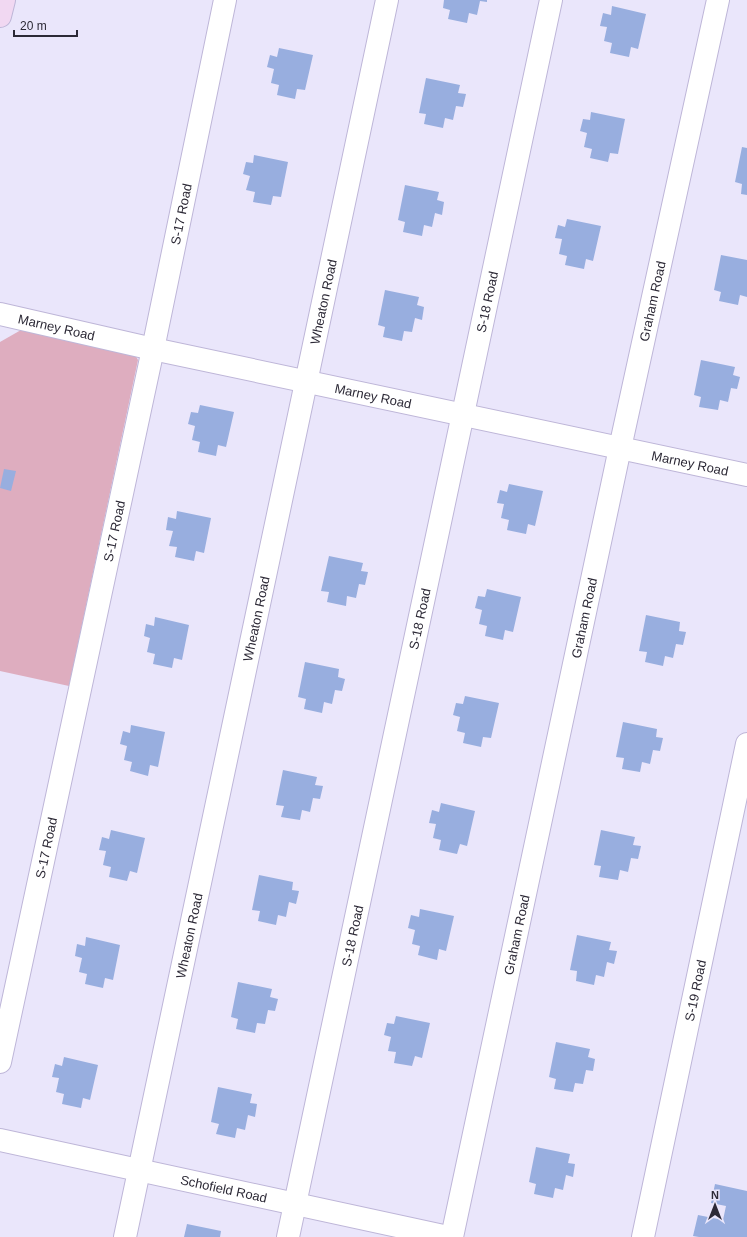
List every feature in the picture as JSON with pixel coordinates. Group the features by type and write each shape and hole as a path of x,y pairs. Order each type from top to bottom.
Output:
{"street":[{"path":"0,16 4,0"},
{"name":"S-17 Road","path":"0,1062 153,349 226,0"},
{"name":"Wheaton Road","path":"125,1237 387,0"},
{"name":"S-18 Road","path":"288,1237 551,0"},
{"name":"Graham Road","path":"452,1237 620,448 718,0"},
{"name":"Marney Road","path":"0,314 306,382 747,475"},
{"name":"S-19 Road","path":"643,1237 747,744"},
{"name":"Schofield Road","path":"0,1140 448,1237"}],"shaded area":[{"path":"21,330 134,353 138,360 69,686 0,671 0,342"}],"building":[{"path":"444,0 487,0 487,2 480,1 477,15 469,13 467,23 448,19 450,10 443,8"},
{"path":"612,6 646,14 638,49 631,47 629,57 610,53 612,43 604,41 607,27 600,26 603,13 611,15"},
{"path":"279,48 313,55 305,90 297,89 295,99 277,95 279,85 271,83 274,69 267,67 270,55 277,57"},
{"path":"426,78 460,85 458,93 466,94 463,107 456,106 453,120 445,118 443,128 424,124 426,114 419,113"},
{"path":"591,112 625,119 618,154 610,153 608,162 590,158 592,149 584,147 587,133 580,131 583,119 590,120"},
{"path":"742,147 747,148 747,195 741,194 742,184 735,182"},
{"path":"254,155 288,162 281,197 273,196 271,205 253,202 255,192 246,190 250,176 243,174 246,162 253,163"},
{"path":"405,185 439,192 437,200 444,202 442,215 435,213 432,227 424,225 422,236 403,232 405,222 398,220"},
{"path":"567,219 601,226 593,261 586,259 584,269 565,265 567,256 559,254 562,239 555,238 558,225 565,227"},
{"path":"721,255 747,260 747,297 740,295 738,305 719,301 721,292 714,290"},
{"path":"385,290 419,297 417,305 424,307 422,320 415,318 412,332 404,331 402,341 383,337 385,327 378,325"},
{"path":"701,360 735,367 733,375 740,377 737,389 731,388 728,402 720,400 718,410 699,407 701,397 694,395"},
{"path":"200,405 234,412 226,447 218,445 216,456 198,452 200,442 192,440 195,426 188,424 191,412 198,413"},
{"path":"4,469 16,471 11,491 0,488"},
{"path":"509,484 543,491 535,526 528,524 526,534 507,530 509,520 501,518 504,504 497,503 500,490 507,492"},
{"path":"177,511 211,518 204,553 196,551 194,561 175,557 177,547 169,546 173,531 166,530 168,517 176,519"},
{"path":"329,556 363,563 361,571 368,572 365,585 359,584 356,598 347,596 346,606 327,602 329,592 321,591"},
{"path":"487,589 521,597 513,632 505,630 503,640 485,636 487,626 479,624 482,610 475,608 478,596 485,597"},
{"path":"646,615 680,622 679,631 686,632 683,645 676,644 673,658 665,656 663,666 645,662 647,652 639,651"},
{"path":"155,617 189,625 182,660 174,658 172,668 153,664 155,654 147,652 150,638 144,636 146,624 154,626"},
{"path":"305,662 339,669 338,677 345,679 342,691 335,690 332,704 324,702 322,713 304,709 306,699 298,697"},
{"path":"465,696 499,703 491,738 483,737 481,747 463,743 465,733 457,731 460,717 453,715 456,703 463,704"},
{"path":"623,722 657,729 656,737 663,738 660,751 653,750 650,764 642,762 640,772 622,769 624,758 616,757"},
{"path":"131,725 165,732 158,767 150,765 148,776 130,771 132,762 124,760 127,746 120,744 123,731 130,733"},
{"path":"283,770 317,777 315,785 323,786 320,799 313,798 310,812 302,810 300,820 281,817 284,806 276,805"},
{"path":"441,803 475,811 467,846 460,844 457,854 439,850 441,840 433,838 436,824 429,823 432,810 439,812"},
{"path":"111,830 145,838 137,873 130,871 127,881 109,877 111,867 103,865 106,851 99,850 102,837 109,839"},
{"path":"601,830 635,837 633,845 641,846 638,859 631,858 628,872 620,870 618,880 599,877 601,866 594,865"},
{"path":"259,875 293,882 292,890 299,891 296,904 289,902 286,917 278,915 276,925 258,921 260,911 252,910"},
{"path":"420,909 454,916 446,951 439,949 437,960 418,955 420,946 412,944 415,930 408,928 411,915 419,917"},
{"path":"577,935 611,942 609,950 617,951 614,964 607,962 604,977 596,975 594,985 576,981 577,971 570,970"},
{"path":"86,937 120,945 113,980 105,978 103,988 85,984 87,974 79,972 82,958 75,956 77,944 85,946"},
{"path":"238,982 272,989 270,997 278,999 275,1011 268,1010 265,1024 257,1023 255,1033 236,1029 238,1019 231,1017"},
{"path":"396,1016 430,1023 422,1058 415,1056 412,1066 394,1063 396,1052 388,1051 391,1037 384,1035 387,1023 394,1024"},
{"path":"556,1042 590,1049 588,1057 595,1059 593,1071 586,1070 583,1084 575,1083 573,1092 554,1089 556,1079 549,1077"},
{"path":"64,1057 98,1065 90,1100 83,1098 81,1108 62,1104 64,1094 56,1092 59,1078 52,1077 55,1064 62,1066"},
{"path":"218,1087 252,1094 250,1103 257,1104 255,1117 248,1115 245,1130 237,1128 235,1138 216,1134 219,1124 211,1122"},
{"path":"536,1147 570,1154 568,1163 575,1164 573,1177 566,1175 563,1190 555,1188 553,1198 534,1194 536,1184 529,1182"},
{"path":"715,1184 747,1191 747,1237 693,1236 698,1215 723,1220 726,1206 711,1203"},
{"path":"187,1224 221,1231 220,1237 184,1237"}]}
